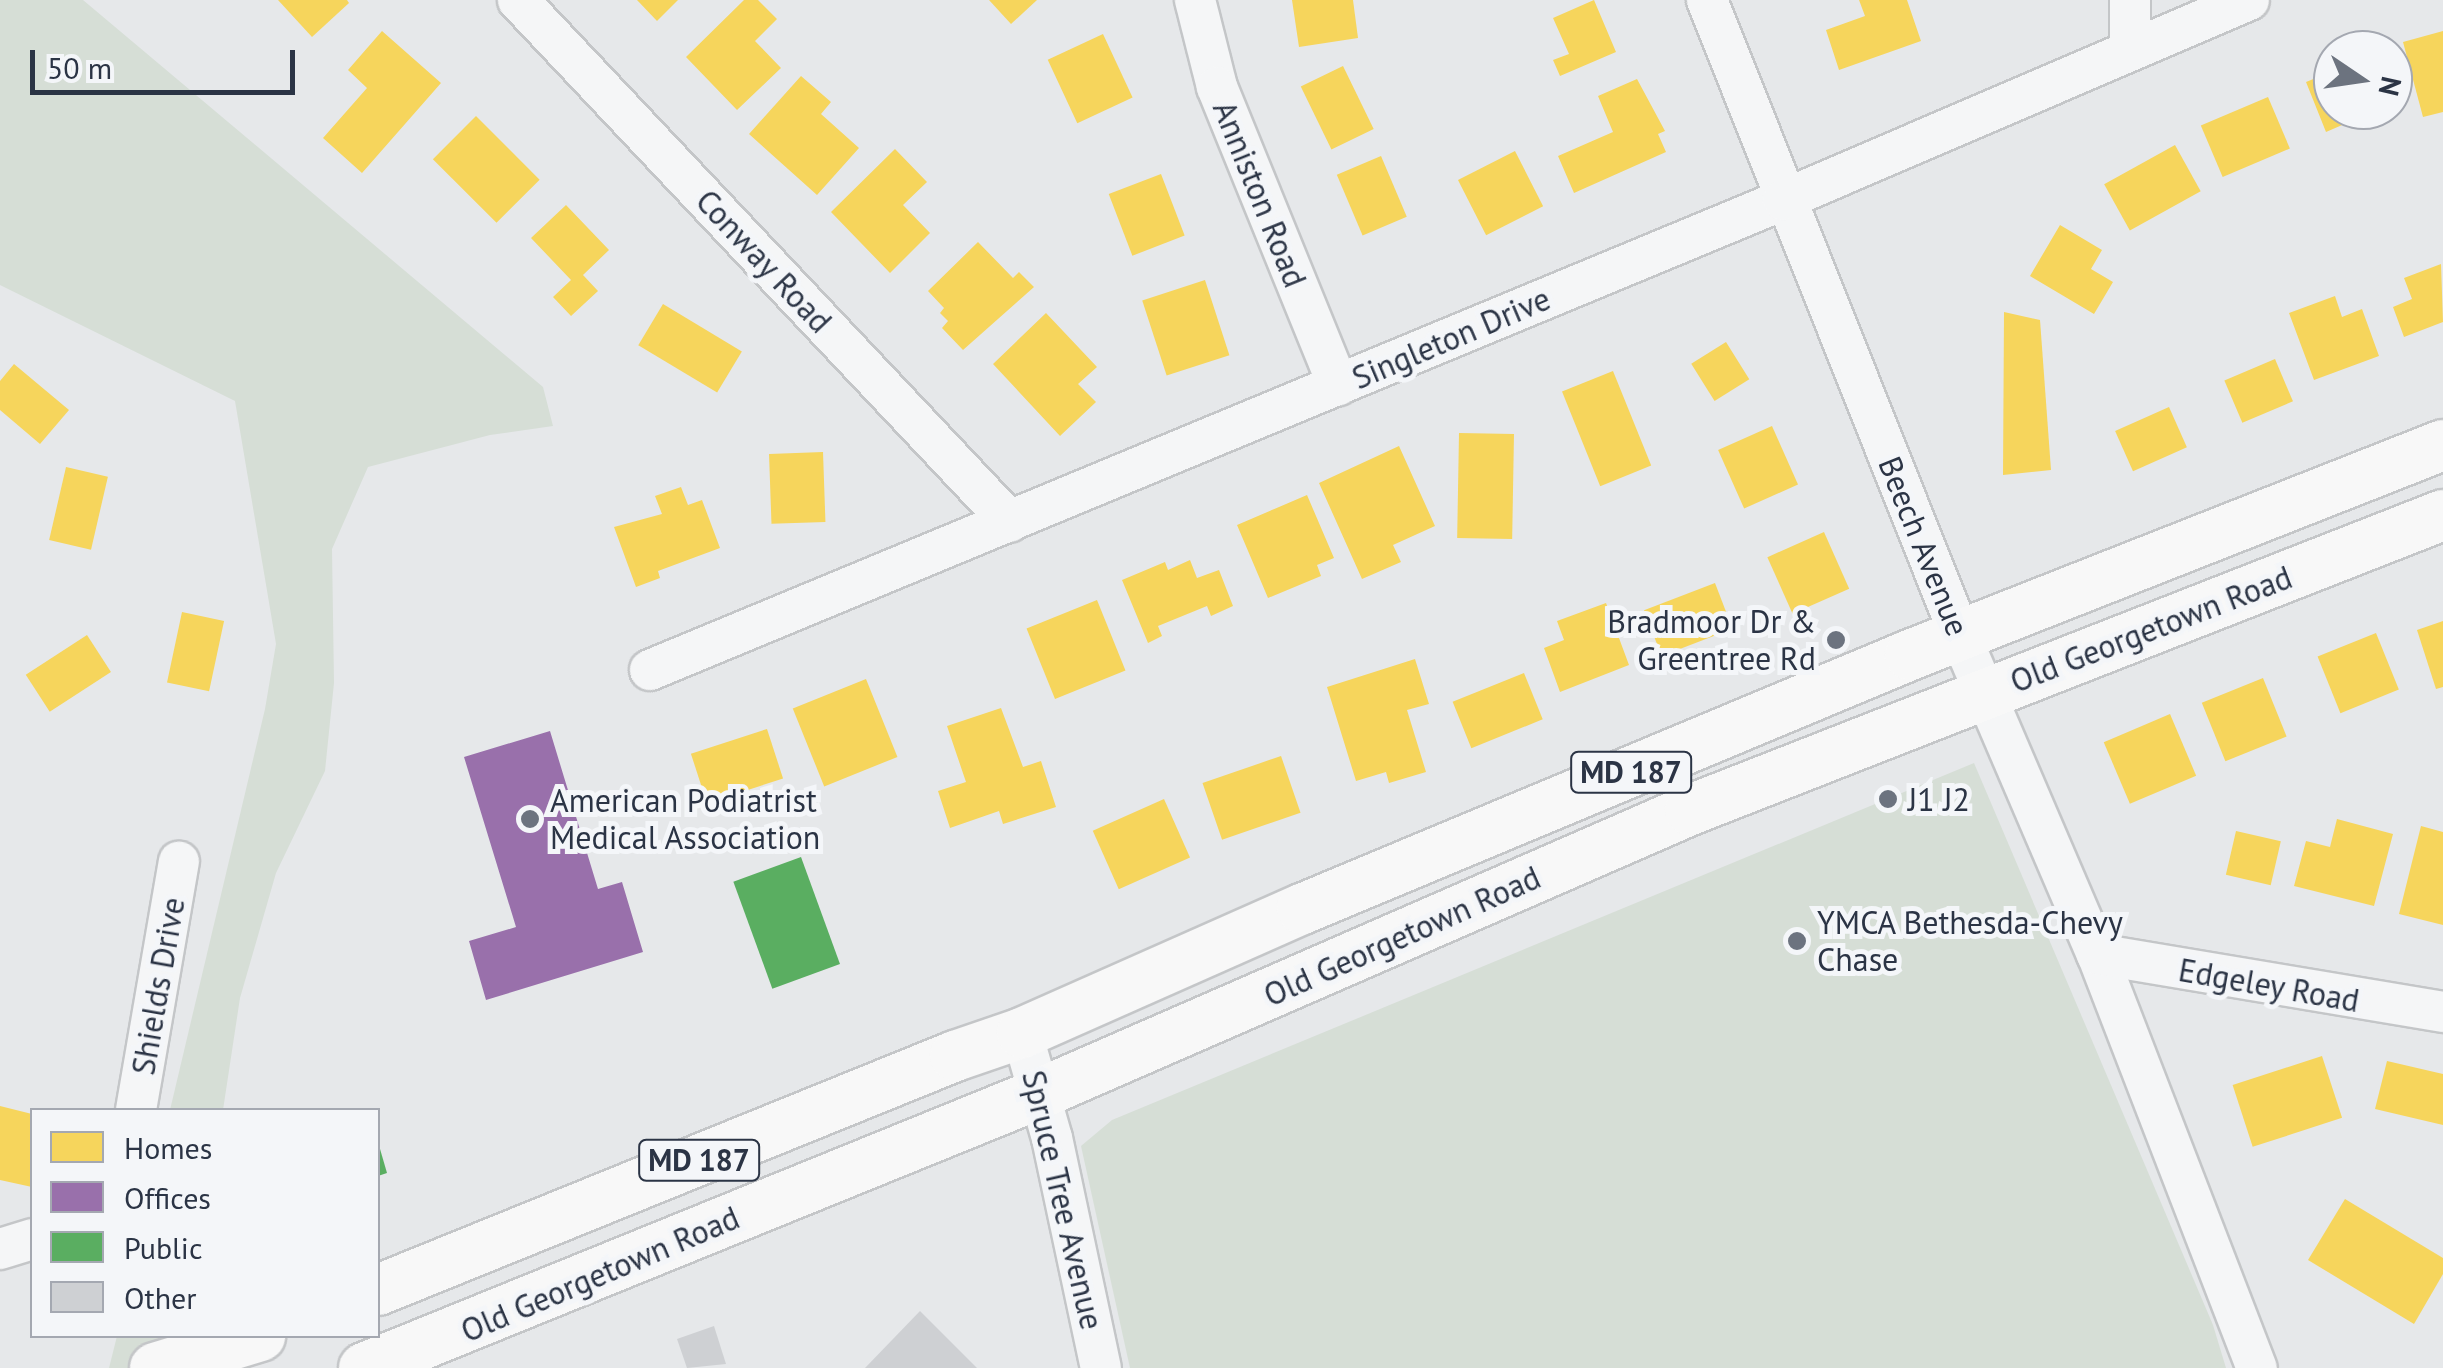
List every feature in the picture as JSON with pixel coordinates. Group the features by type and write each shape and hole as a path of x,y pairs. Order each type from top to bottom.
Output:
{"main road":[{"name":"Old Georgetown Road","path":"380,1289 956,1056 1022,1033 1320,902 1960,635 2443,445"},
{"name":"Old Georgetown Road","path":"364,1368 1041,1093 1690,810 2443,515"},
{"path":"154,1368 253,1338"}],"street":[{"name":"Conway Road","path":"518,0 1010,522"},
{"name":"Beech Avenue","path":"1707,0 1783,200 1960,635 2096,954 2257,1368"},
{"path":"2130,0 2130,48"},
{"name":"Singleton Drive","path":"650,670 1783,200 2249,0"},
{"name":"Anniston Road","path":"1191,4 1217,87 1338,385"},
{"name":"Shields Drive","path":"136,1108 179,862"},
{"name":"Edgeley Road","path":"2096,954 2443,1012"},
{"name":"Spruce Tree Avenue","path":"1022,1033 1041,1093 1101,1368"},
{"path":"0,1249 30,1240"}],"shaded area":[{"path":"0,0 83,0 543,387 553,426 490,435 368,467 332,549 334,683 325,771 276,873 240,998 223,1108 170,1108 265,709 276,644 235,401 0,285"},
{"name":"YMCA Bethesda-Chevy Chase","path":"1974,763 2213,1325 2226,1368 1130,1368 1081,1146 1112,1120"},
{"path":"116,1338 188,1338 155,1368 109,1368"}],"building: Homes":[{"path":"278,0 347,0 349,3 312,37"},
{"path":"637,0 678,0 657,21"},
{"path":"744,0 758,0 777,19 755,41 781,68 737,110 686,57"},
{"path":"989,0 1037,0 1011,24"},
{"path":"1292,0 1353,0 1358,38 1299,47"},
{"path":"1594,0 1616,52 1560,76 1553,60 1569,54 1553,18"},
{"path":"1859,0 1907,0 1921,41 1839,70 1826,30 1865,16"},
{"path":"382,31 441,83 362,173 323,138 367,88 348,70"},
{"path":"2443,31 2443,112 2423,117 2413,80 2413,39"},
{"path":"1103,34 1133,97 1077,123 1048,60"},
{"path":"1343,66 1374,129 1331,150 1301,87"},
{"path":"801,76 831,102 821,114 859,148 817,195 749,134"},
{"path":"1637,79 1665,131 1658,134 1666,152 1574,193 1558,156 1613,132 1598,96"},
{"path":"2313,79 2313,100 2306,82"},
{"path":"2268,97 2290,149 2223,177 2201,126"},
{"path":"476,116 540,180 497,223 433,159"},
{"path":"2175,145 2201,191 2130,231 2104,184"},
{"path":"895,149 927,182 903,205 930,233 890,273 831,212"},
{"path":"1515,151 1543,206 1486,235 1458,180"},
{"path":"1381,156 1407,217 1363,236 1337,175"},
{"path":"1161,174 1185,236 1132,256 1109,194"},
{"path":"566,205 609,250 583,275 598,291 571,316 553,297 571,280 531,238"},
{"path":"2060,225 2102,250 2091,269 2113,282 2094,314 2030,276"},
{"path":"978,242 1013,278 1019,272 1034,287 963,350 942,328 948,321 940,313 944,308 928,291"},
{"path":"2441,264 2443,322 2404,337 2393,307 2412,299 2404,278"},
{"path":"1205,280 1229,355 1167,376 1142,300"},
{"path":"2335,296 2342,317 2362,309 2379,356 2314,380 2289,313"},
{"path":"663,304 742,351 717,393 638,345"},
{"path":"2004,312 2040,320 2051,470 2003,475"},
{"path":"1046,313 1097,367 1078,384 1096,402 1060,436 993,364"},
{"path":"1726,342 1749,379 1715,401 1691,364"},
{"path":"2275,359 2293,401 2242,423 2224,380"},
{"path":"14,364 69,410 40,444 0,410 0,381"},
{"path":"1613,371 1651,466 1600,486 1562,392"},
{"path":"2169,407 2187,447 2133,471 2115,431"},
{"path":"1772,426 1798,484 1744,508 1718,450"},
{"path":"1459,433 1514,434 1512,539 1457,538"},
{"path":"1399,446 1435,526 1393,545 1401,562 1362,579 1319,483"},
{"path":"823,452 825,522 771,524 769,454"},
{"path":"66,467 108,477 91,550 49,540"},
{"path":"681,487 688,505 702,500 720,548 658,571 660,578 636,587 614,527 662,514 655,496"},
{"path":"1307,495 1334,558 1317,565 1321,576 1268,598 1237,525"},
{"path":"1824,532 1849,589 1793,614 1767,557"},
{"path":"1190,560 1197,578 1219,570 1233,606 1211,616 1207,606 1158,626 1162,636 1148,643 1122,580 1165,562 1168,570"},
{"path":"1715,583 1733,629 1662,656 1644,610"},
{"path":"1097,600 1125,670 1055,699 1027,628"},
{"path":"1606,603 1629,665 1560,692 1544,648 1564,640 1557,621"},
{"path":"182,612 224,621 209,691 167,682"},
{"path":"2443,621 2443,687 2436,689 2417,630"},
{"path":"2376,633 2399,690 2340,713 2318,657"},
{"path":"87,635 111,672 50,712 26,675"},
{"path":"1415,659 1429,704 1407,710 1426,772 1389,783 1386,772 1356,781 1327,687"},
{"path":"1524,673 1543,719 1471,748 1453,702"},
{"path":"2263,678 2287,736 2225,761 2202,703"},
{"path":"866,679 897,757 824,786 793,709"},
{"path":"1001,708 1023,767 1041,761 1056,807 1003,824 999,811 950,828 938,791 966,782 947,726"},
{"path":"2170,714 2196,776 2130,804 2104,742"},
{"path":"767,729 783,778 707,803 691,754"},
{"path":"1281,756 1301,813 1222,840 1203,783"},
{"path":"1164,799 1190,857 1119,889 1093,831"},
{"path":"2337,819 2393,834 2374,906 2294,886 2306,841 2330,847"},
{"path":"2421,826 2443,832 2443,925 2399,914"},
{"path":"2236,831 2281,841 2271,885 2226,875"},
{"path":"2322,1056 2342,1118 2253,1147 2233,1085"},
{"path":"2387,1061 2443,1074 2443,1125 2375,1109"},
{"path":"0,1106 30,1114 30,1187 0,1180"},
{"path":"2345,1199 2443,1258 2443,1274 2414,1324 2308,1260"}],"building: Offices":[{"name":"American Podiatrist Medical Association","path":"550,731 598,889 622,882 643,952 486,1000 469,941 516,927 464,757"}],"building: Public":[{"path":"801,857 840,964 772,989 733,882"},
{"path":"380,1149 387,1173 380,1175"}],"building: Other":[{"path":"920,1311 977,1368 865,1368"},
{"path":"714,1326 726,1364 687,1368 677,1339"}],"place":[{"name":"Bradmoor Dr & Greentree Rd","path":"1836,640"},
{"name":"J1 J2","path":"1888,799"},
{"name":"American Podiatrist Medical Association","path":"530,819"},
{"name":"YMCA Bethesda-Chevy Chase","path":"1797,941"}]}
